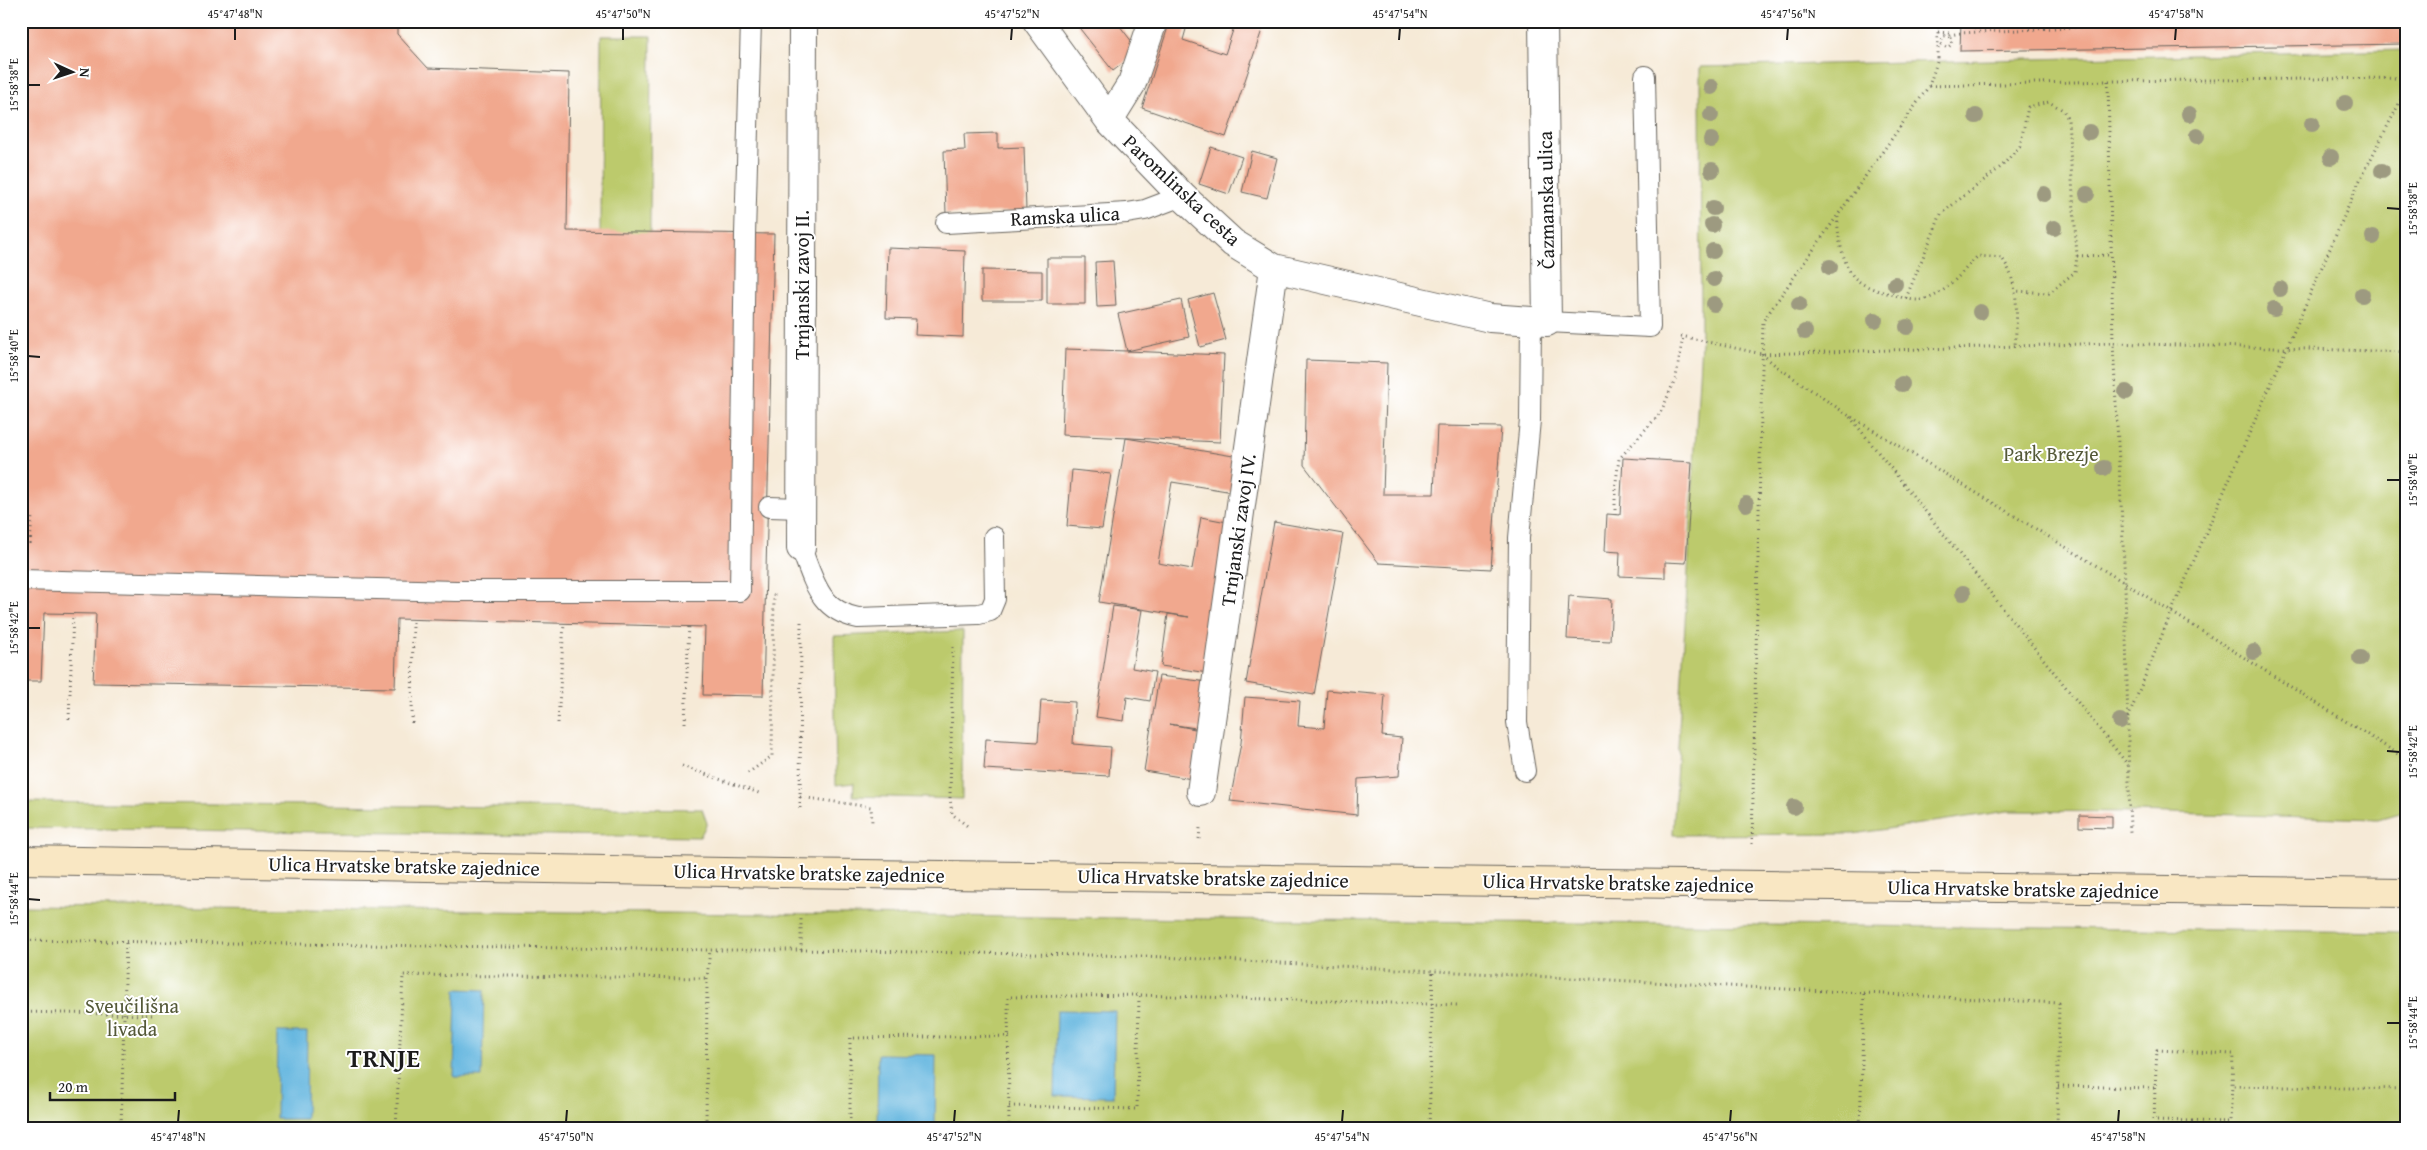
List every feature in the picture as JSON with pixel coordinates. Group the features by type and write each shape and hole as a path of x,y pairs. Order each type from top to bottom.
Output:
{"main road":[{"name":"Ulica Hrvatske bratske zajednice","path":"21,860 822,873 2406,893"},
{"path":"2365,893 2406,873"}],"street":[{"name":"Trnjanski zavoj II.","path":"801,548 803,21"},
{"name":"Paromlinska cesta","path":"1037,21 1109,120 1182,196 1233,243 1274,268 1490,318 1539,321"},
{"path":"1109,120 1132,83 1153,21"},
{"name":"Čazmanska ulica","path":"1539,321 1543,21"},
{"name":"Trnjanski zavoj IV.","path":"1201,792 1274,268"}],"lane":[{"path":"21,580 456,591 740,590 745,235 751,21"},
{"path":"1524,771 1517,722 1519,538 1539,321 1650,327 1645,76"},
{"name":"Ramska ulica","path":"946,223 1127,213 1145,210 1182,196"},
{"path":"769,508 801,508"},
{"path":"801,548 817,589 828,605 843,615 858,618 979,614 990,611 995,600 994,537"}],"path":[{"path":"1752,844 1762,321 1929,86 1938,59 1938,21"},
{"path":"1938,32 1950,33 1953,39 1952,44 1947,48 1941,44 1944,36 1952,35 1961,34 2187,21"},
{"path":"1929,86 2108,81 2406,78"},
{"path":"2108,81 2113,343 2125,583 2130,833"},
{"path":"2127,720 2171,613 2359,182 2406,90"},
{"path":"1906,298 1941,214 2002,166 2020,146 2028,107 2049,102 2064,110 2068,119 2077,256 2074,272 2049,293 2016,291"},
{"path":"1838,215 1837,227 1845,260 1855,279 1879,291 1906,298 1924,300 1946,290 1960,272 1978,256 2002,258 2012,272 2016,291 2016,346"},
{"path":"2077,256 2111,255"},
{"path":"1650,327 1683,337 1762,354 2113,343 2406,352"},
{"path":"1615,515 1615,489 1619,459 1661,412 1676,377 1683,337"},
{"path":"1762,354 1776,366 1848,414 2125,583 2406,759"},
{"path":"1848,414 2128,765"},
{"path":"30,544 32,516"},
{"path":"748,773 772,756 774,587"},
{"path":"70,718 73,614"},
{"path":"800,618 800,808"},
{"path":"412,723 413,620"},
{"path":"558,723 564,624"},
{"path":"685,723 689,626"},
{"path":"953,641 950,798 952,814 970,828"},
{"path":"682,766 759,793"},
{"path":"800,797 871,807 872,822"},
{"path":"800,950 802,919"},
{"path":"21,940 1144,956 2059,1003 2057,1129"},
{"path":"121,1129 122,1015 126,942"},
{"path":"706,1129 707,978 710,950"},
{"path":"1429,1129 1433,971"},
{"path":"396,1129 403,975 707,978"},
{"path":"1860,1129 1864,993"},
{"path":"1009,1106 1137,1109 1139,996"},
{"path":"1009,1129 1010,1036 1008,997 1139,996 1458,1005"},
{"path":"21,1012 152,1015"},
{"path":"850,1129 850,1038 1010,1036"},
{"path":"2157,1050 2233,1054 2230,1122 2154,1120 2155,1088 2157,1050"},
{"path":"2058,1086 2155,1088"},
{"path":"2232,1086 2406,1089"}],"green space":[{"path":"601,36 651,36 650,233 600,233"},
{"name":"Park Brezje","path":"2406,50 2406,811 2378,819 2136,812 2007,811 1853,834 1673,835 1701,342 1700,67"},
{"path":"963,631 962,799 853,796 854,783 836,785 834,636"},
{"path":"21,802 702,809 707,823 700,837 21,828"},
{"name":"Sveučilišna livada","path":"21,906 2406,932 2406,1129 21,1129"}],"water":[{"path":"456,989 484,990 482,1077 454,1077"},
{"path":"1057,1010 1115,1011 1113,1097 1055,1096"},
{"path":"277,1032 307,1032 306,1119 276,1119"},
{"path":"878,1054 936,1055 935,1129 877,1129"}],"building":[{"path":"21,21 397,21 397,34 428,68 569,73 567,231 774,234 763,696 703,695 705,627 397,619 395,688 93,683 96,614 44,613 41,681 21,681"},
{"path":"1081,21 1116,21 1139,51 1113,71 1077,25"},
{"path":"1170,21 1188,22 1183,40 1225,54 1236,21 1262,30 1226,137 1142,108"},
{"path":"1212,21 1225,21 1223,25"},
{"path":"1961,21 2406,21 2406,44 1960,51"},
{"path":"998,133 998,148 1024,147 1026,211 946,214 944,151 965,150 964,134"},
{"path":"1211,147 1242,157 1229,194 1199,184"},
{"path":"1252,151 1277,158 1267,198 1242,192"},
{"path":"888,248 965,251 963,337 915,335 916,319 886,318"},
{"path":"1047,258 1085,258 1085,304 1047,304"},
{"path":"1113,261 1116,306 1097,307 1095,262"},
{"path":"982,270 1042,271 1042,301 982,301"},
{"path":"1213,293 1226,340 1200,347 1188,300"},
{"path":"1181,300 1189,337 1127,351 1118,314"},
{"path":"1065,349 1224,355 1220,442 1062,435"},
{"path":"1306,360 1387,363 1383,494 1434,494 1437,426 1501,427 1491,569 1379,563 1304,465"},
{"path":"1126,438 1245,458 1239,493 1172,482 1158,563 1192,569 1201,517 1232,523 1208,673 1161,666 1168,614 1189,617 1099,602"},
{"path":"1623,458 1692,462 1686,563 1665,562 1665,578 1619,576 1620,552 1605,551 1607,514 1620,515"},
{"path":"1072,470 1111,474 1102,529 1067,526"},
{"path":"1274,522 1343,534 1314,695 1246,683"},
{"path":"1569,596 1612,599 1610,641 1567,639"},
{"path":"1113,606 1142,610 1132,668 1155,672 1150,701 1127,697 1124,721 1096,717"},
{"path":"1159,676 1208,682 1202,729 1169,724 1200,730 1192,779 1144,771"},
{"path":"1327,690 1385,695 1382,736 1402,738 1399,776 1358,779 1357,815 1230,801 1241,743 1245,697 1300,701 1298,726 1324,728"},
{"path":"1041,700 1075,702 1073,744 1111,747 1109,776 984,769 986,739 1038,742"},
{"path":"2079,815 2112,816 2112,828 2079,827"}],"district":[{"name":"TRNJE","path":"384,1058"}]}
